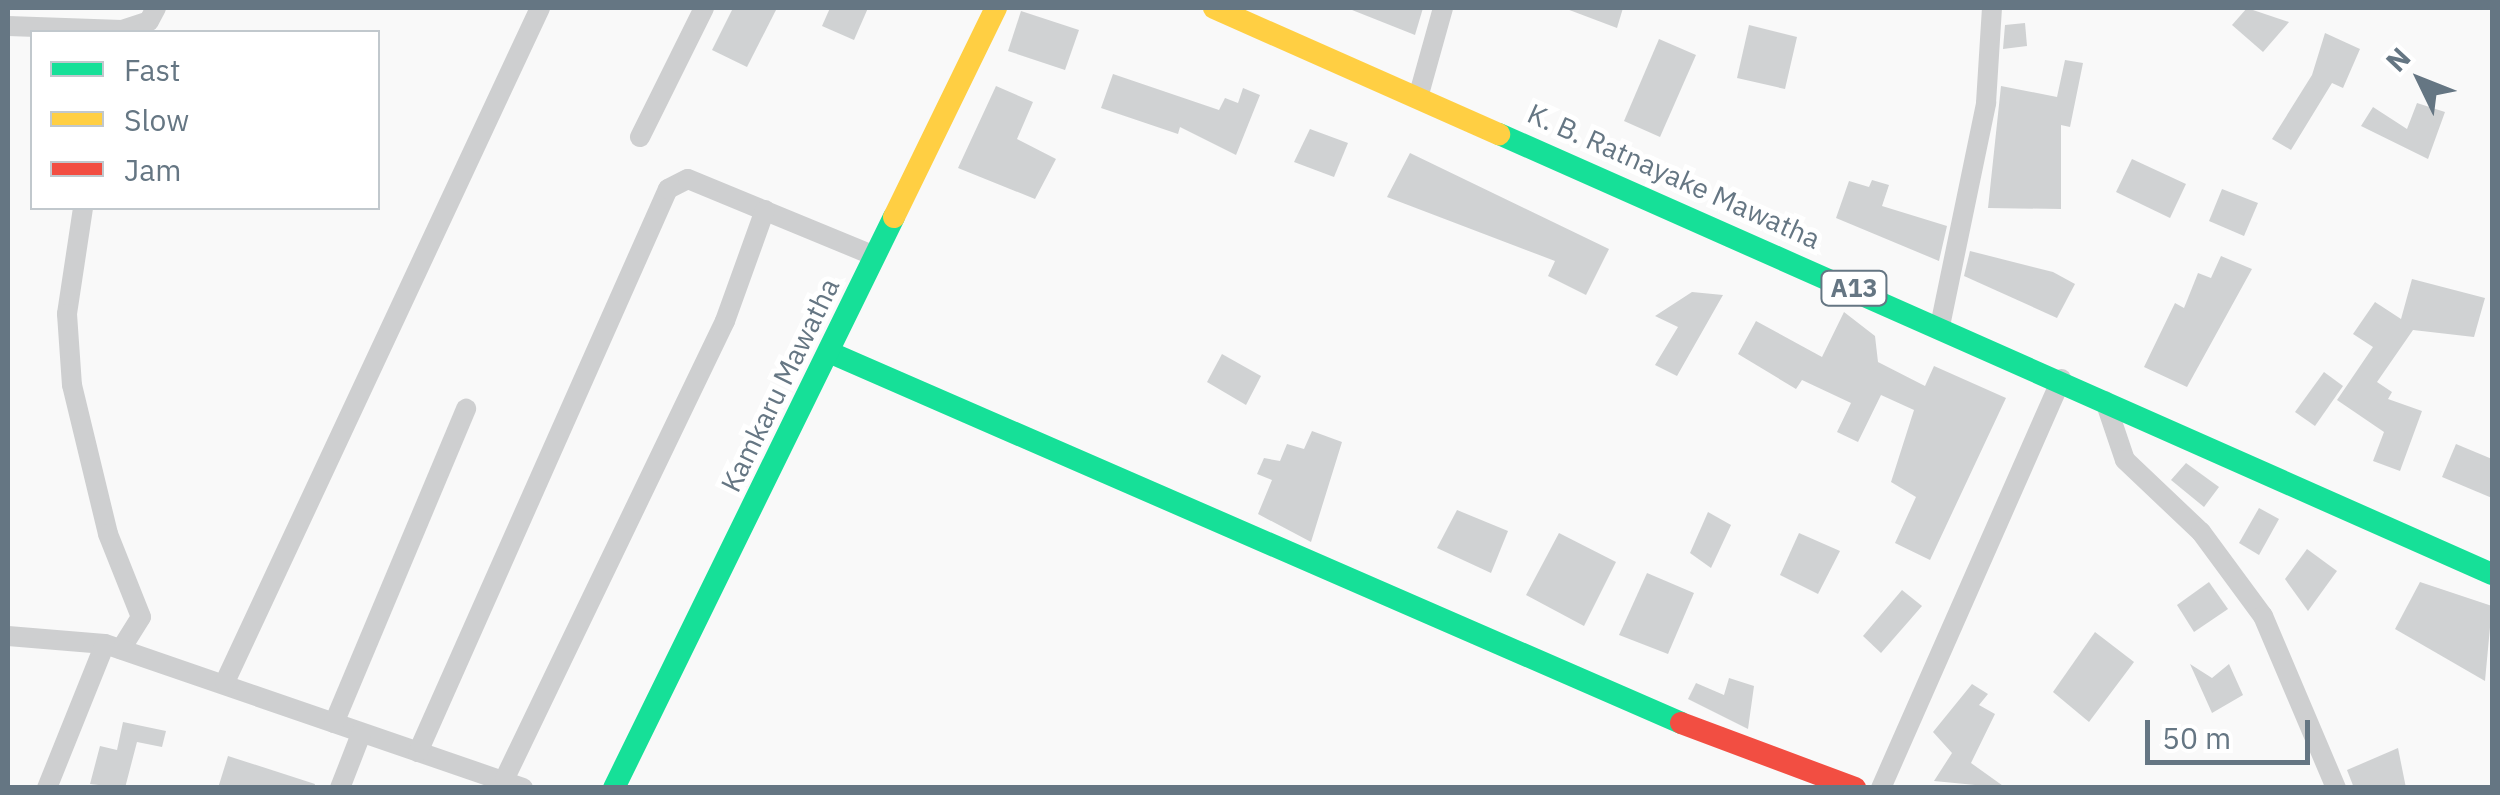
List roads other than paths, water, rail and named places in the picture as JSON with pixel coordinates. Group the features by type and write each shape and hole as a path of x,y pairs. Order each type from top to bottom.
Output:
{"main road":[{"name":"Kamkaru Mawatha","path":"614,788 832,353 996,8"},
{"name":"K. B. Ratnayake Mawatha","path":"1214,8 1419,94 2489,565"},
{"path":"832,353 1702,732 1855,788"}],"street":[{"path":"8,26 122,30 149,21 156,8"},
{"path":"225,682 540,8"},
{"path":"640,136 704,8"},
{"path":"1419,94 1444,8"},
{"path":"1940,326 1986,102 1992,8"},
{"path":"418,752 668,189 688,179 875,256"},
{"path":"47,788 113,646 141,617 108,534 72,385 67,314 83,210"},
{"path":"8,636 113,646 225,682 361,734 514,783 725,321 764,210"},
{"path":"1881,788 2061,378"},
{"path":"2105,398 2125,460 2201,532 2263,616 2336,788"},
{"path":"334,724 466,409"},
{"path":"340,788 361,734"}]}
